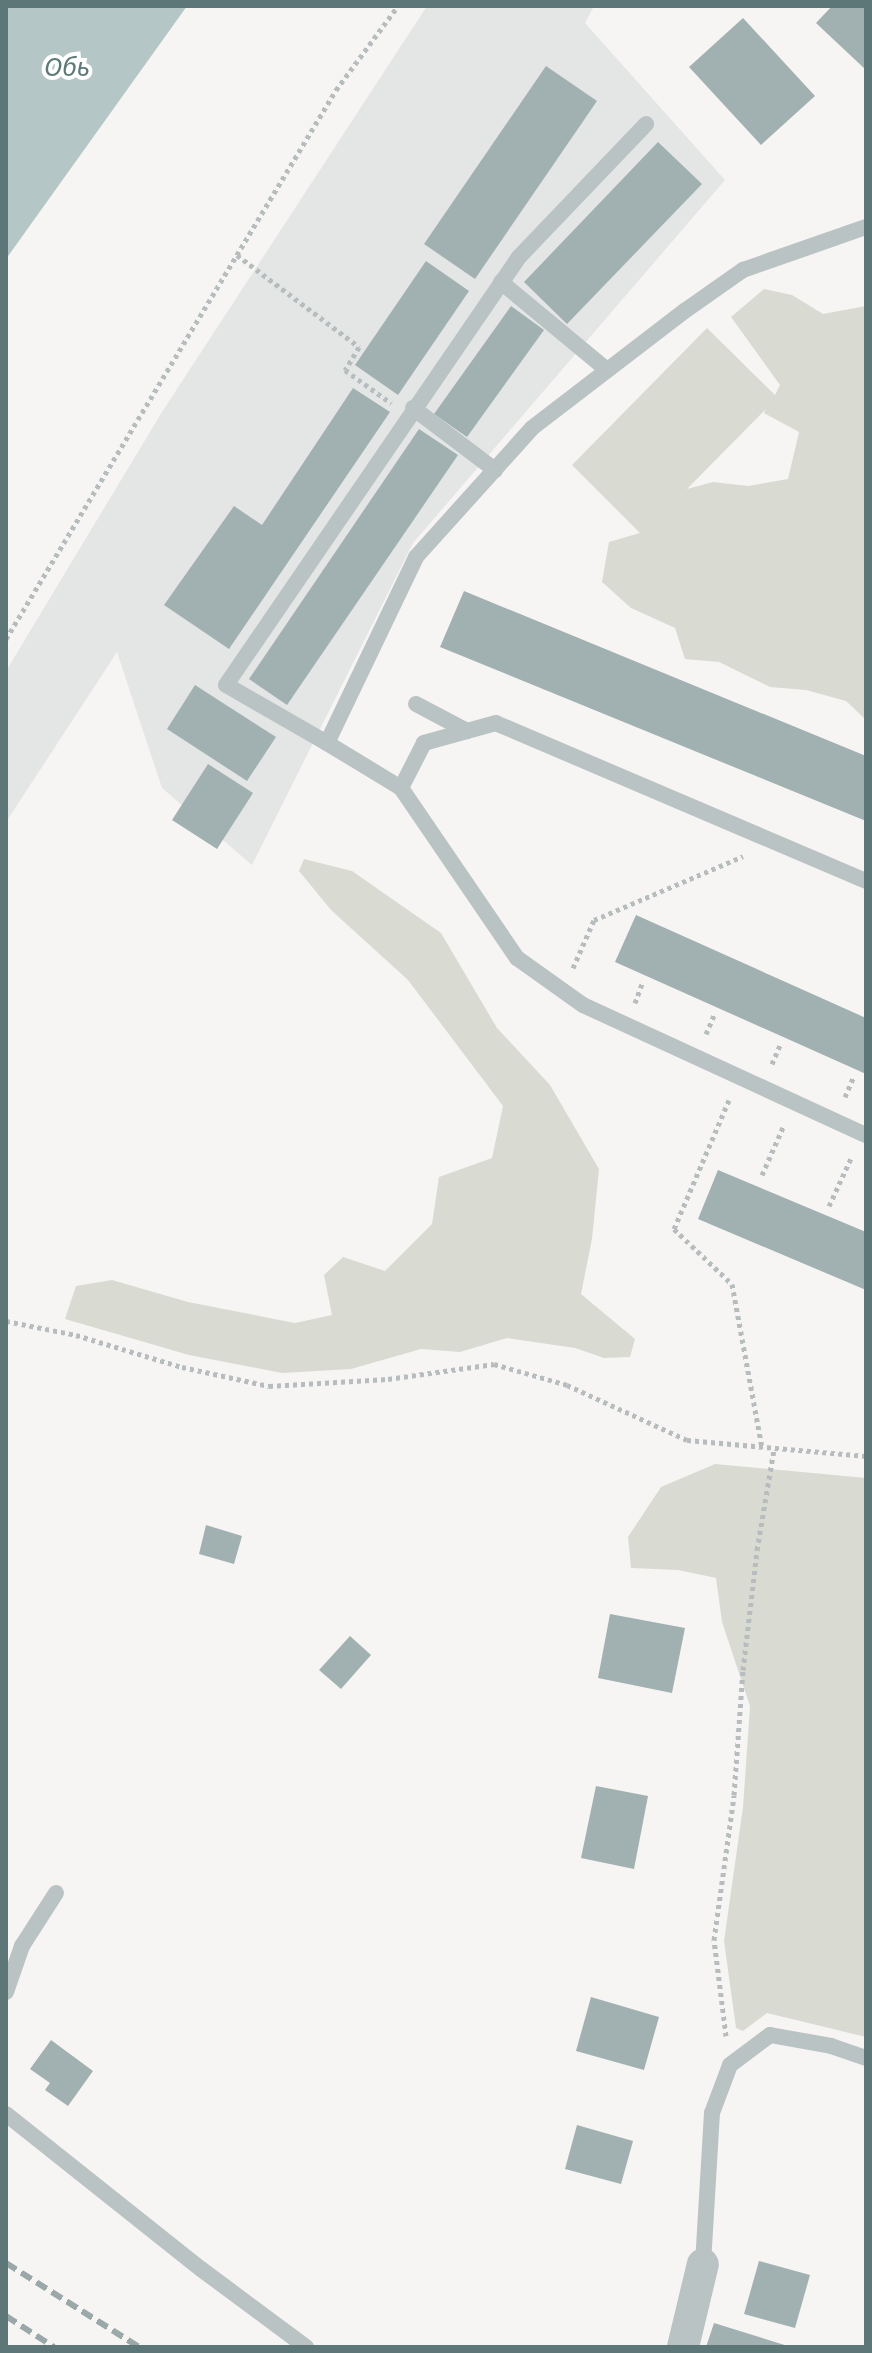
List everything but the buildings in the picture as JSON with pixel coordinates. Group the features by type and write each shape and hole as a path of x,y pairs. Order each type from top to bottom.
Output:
{"street":[{"path":"683,2347 703,2264"}],"lane":[{"path":"646,124 519,257 226,685 401,788 517,958 583,1005 864,1134"},
{"path":"327,743 416,557 532,428 743,270 866,227"},
{"path":"501,282 607,370"},
{"path":"410,412 495,470"},
{"path":"416,704 467,731"},
{"path":"401,788 424,743 496,723 866,881"},
{"path":"6,1992 22,1946 56,1893"},
{"path":"703,2264 712,2113 730,2065 770,2035 831,2046 866,2058"},
{"path":"6,2114 201,2269 306,2347"}],"path":[{"path":"6,639 336,90 398,6"},
{"path":"237,255 359,347 345,370 410,412"},
{"path":"562,990 594,920 764,848 767,838"},
{"path":"739,1076 674,1229 732,1284 762,1448"},
{"path":"762,1175 794,1102"},
{"path":"829,1206 864,1134"},
{"path":"6,1321 76,1335 182,1367 269,1386 388,1379 494,1364 567,1385 687,1440 866,1456"},
{"path":"730,2065 714,1940 734,1795 743,1670 757,1550 774,1449"}],"shaded area":[{"path":"427,6 594,6 585,23 725,180 413,543 252,865 162,788 117,652 6,822 6,671 162,412"},
{"path":"764,289 792,295 823,314 866,306 866,720 846,701 806,690 770,687 719,662 685,659 675,628 631,608 602,582 609,542 640,533 572,465 707,328 775,395 780,385 731,317","holes":["766,409 764,413 799,432 788,479 748,486 713,482 687,489"]},
{"path":"304,859 352,871 441,933 497,1028 550,1085 599,1169 592,1239 581,1294 635,1339 630,1357 604,1358 575,1348 507,1338 460,1352 421,1349 351,1369 282,1373 189,1355 65,1319 76,1286 112,1280 188,1302 295,1323 332,1315 324,1275 343,1257 385,1271 432,1224 439,1177 492,1158 503,1106 408,980 331,910 299,871"},
{"path":"715,1464 866,1478 866,2037 767,2013 743,2031 736,2028 724,1941 743,1807 750,1706 722,1622 716,1578 678,1570 631,1568 628,1537 661,1487"}],"water":[{"name":"Обь","path":"6,6 187,6 6,259"}],"railway":[{"path":"6,2263 139,2347"},
{"path":"6,2316 54,2347"}]}
